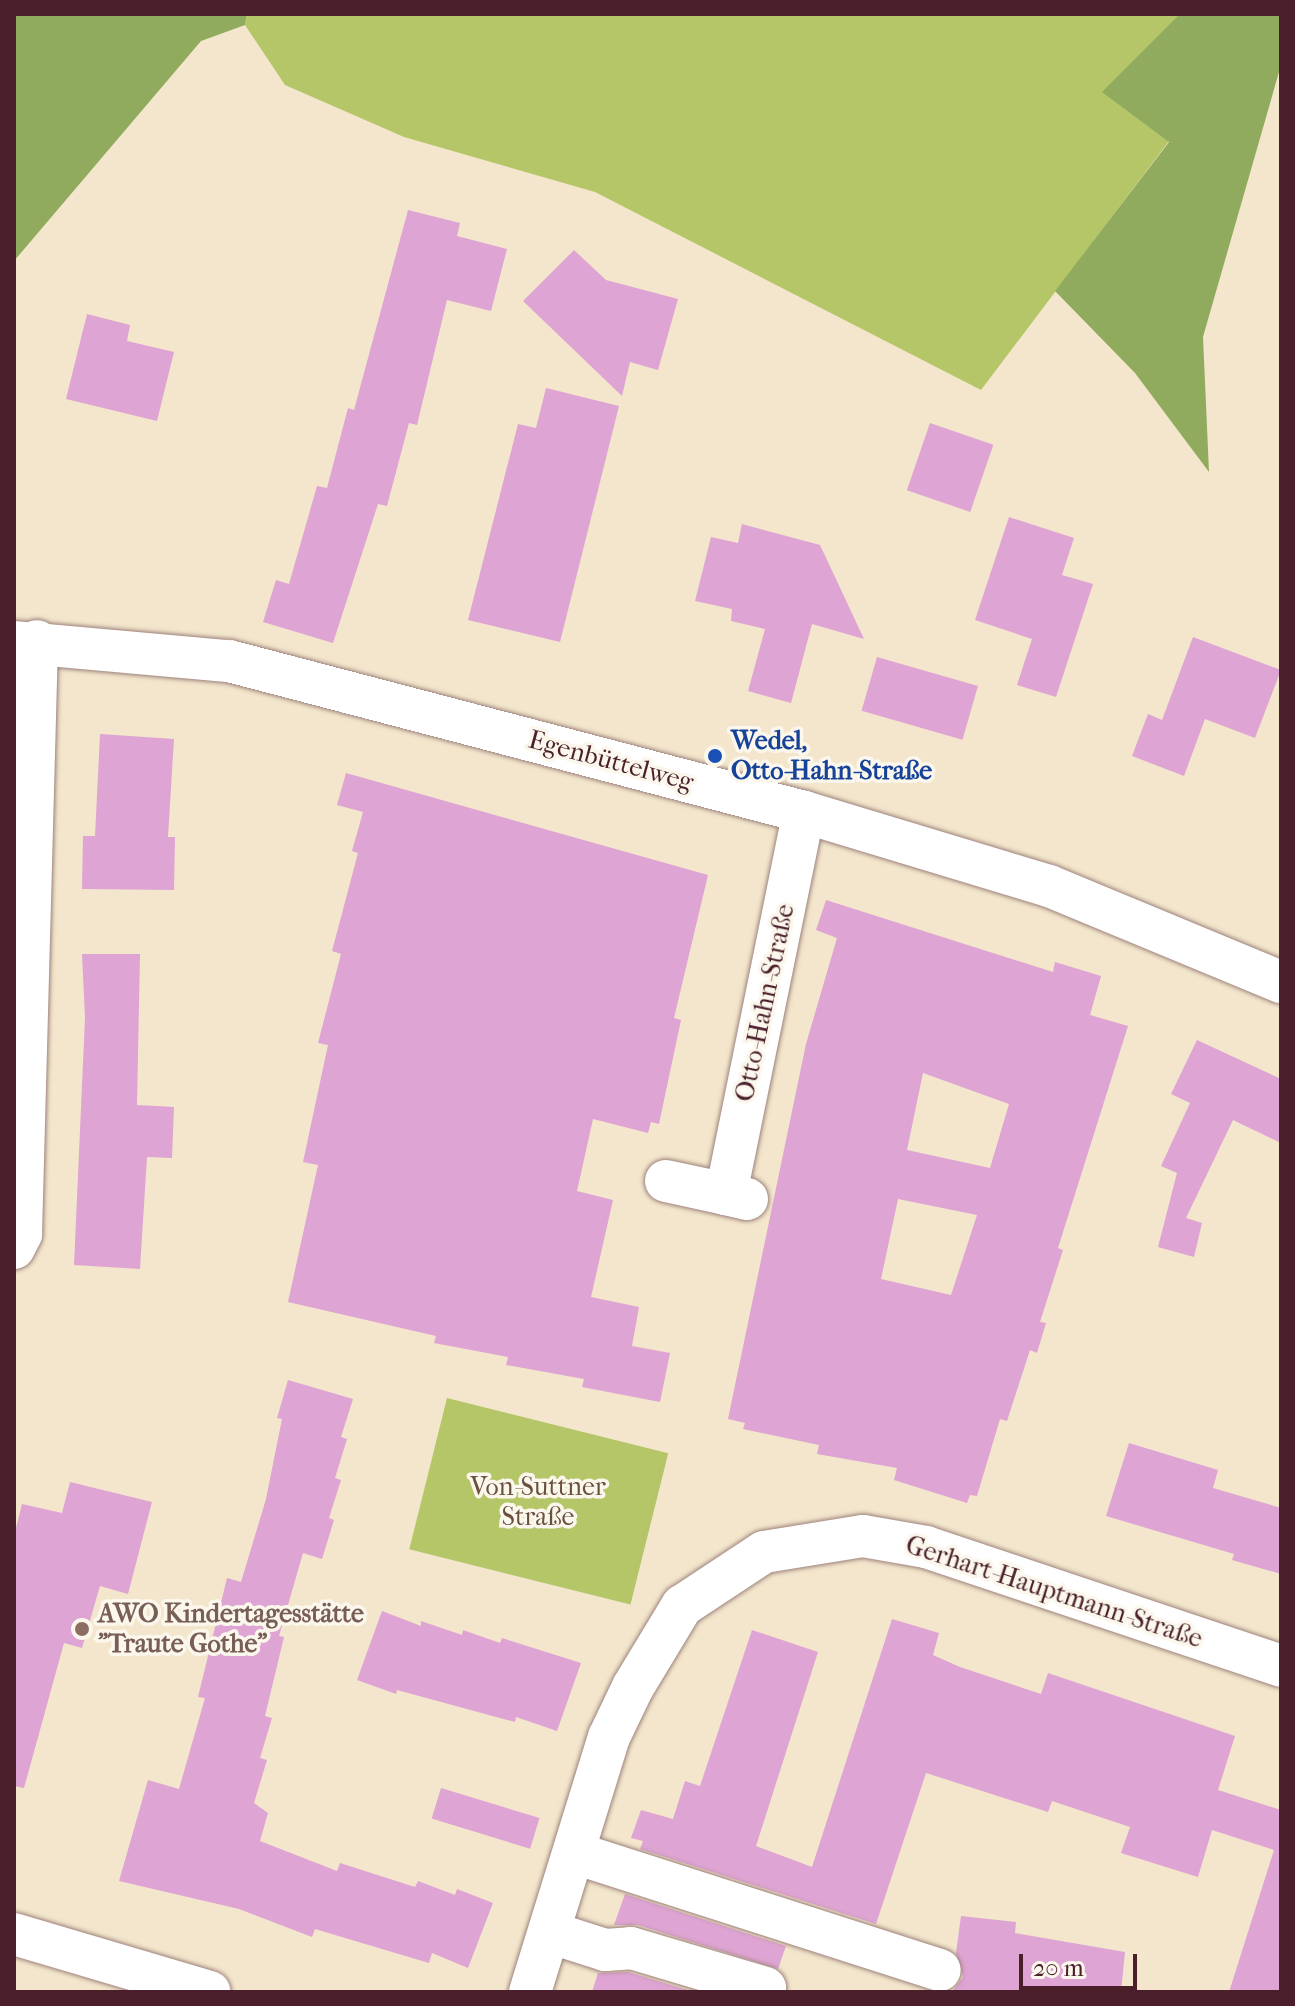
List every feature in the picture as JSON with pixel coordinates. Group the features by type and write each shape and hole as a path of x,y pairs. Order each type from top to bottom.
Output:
{"street":[{"name":"Egenbüttelweg","path":"26,642 229,661 804,812 1049,886 1281,982"},
{"path":"14,1248 21,1234 26,642"},
{"name":"Otto-Hahn-Straße","path":"666,1181 736,1196 804,812"},
{"name":"Gerhart-Hauptmann-Straße","path":"530,1992 609,1737 682,1606 764,1552 863,1536 926,1547 1281,1666"},
{"path":"575,1853 940,1970"},
{"path":"549,1932 605,1950 631,1948 765,1988"},
{"path":"14,1934 210,1992"}],"green space":[{"path":"14,14 247,14 245,25 201,41 14,261"},
{"path":"247,14 1281,14 1169,141 981,390 595,192 404,137 285,85 245,25"},
{"path":"1180,14 1281,14 1281,65 1203,337 1209,472 1135,373 1055,291 1169,142 1102,92"},
{"name":"Von-Suttner Straße","path":"447,1398 668,1453 630,1605 409,1549"}],"building":[{"path":"408,210 460,223 457,236 507,249 491,311 447,300 417,425 409,423 387,506 378,504 333,643 263,622 276,580 289,584 317,486 327,488 348,408 354,410"},
{"path":"574,250 606,280 678,299 658,370 630,362 622,396 523,301"},
{"path":"87,314 130,325 127,341 174,352 157,421 66,399"},
{"path":"546,388 619,406 560,642 468,620 518,424 536,428"},
{"path":"930,423 993,445 970,512 907,490"},
{"path":"1009,517 1074,538 1062,575 1093,584 1056,697 1017,685 1032,639 975,620"},
{"path":"742,524 820,545 864,639 812,624 791,703 748,691 765,629 731,621 732,609 695,601 711,537 738,543"},
{"path":"1193,637 1281,670 1255,738 1205,719 1184,776 1132,756 1148,714 1162,720"},
{"path":"877,657 978,686 962,740 862,711"},
{"path":"100,734 174,739 168,837 175,837 174,890 82,889 83,836 95,836"},
{"path":"346,773 708,875 674,1018 681,1020 659,1124 651,1122 648,1133 593,1119 577,1191 613,1200 591,1297 639,1307 632,1346 670,1353 660,1402 582,1387 584,1379 506,1365 508,1357 434,1343 436,1336 288,1302 318,1165 303,1162 328,1045 318,1043 341,954 332,951 358,853 352,851 363,812 337,805"},
{"path":"826,900 1053,972 1055,962 1101,976 1090,1015 1128,1026 1058,1248 1063,1250 1040,1322 1046,1323 1037,1353 1030,1350 1007,1421 1000,1419 977,1496 970,1495 967,1503 894,1480 897,1468 817,1454 819,1445 743,1429 745,1423 728,1419 806,1044 837,938 816,930","holes":["923,1073 1009,1104 990,1168 907,1150","898,1199 977,1215 951,1295 881,1279"]},
{"path":"82,954 140,954 137,1105 174,1107 172,1158 147,1157 140,1269 74,1265 85,1018"},
{"path":"1197,1040 1281,1079 1281,1143 1233,1120 1186,1218 1202,1223 1194,1257 1158,1247 1177,1173 1161,1166 1190,1103 1171,1094"},
{"path":"288,1380 353,1399 341,1437 347,1439 335,1478 341,1480 329,1518 334,1520 322,1559 303,1553 279,1636 284,1637 265,1716 272,1718 260,1758 267,1760 254,1803 268,1813 260,1841 337,1871 340,1863 415,1887 418,1881 455,1895 457,1889 493,1903 468,1968 432,1953 429,1963 315,1929 312,1937 239,1909 119,1881 148,1780 179,1789 205,1698 198,1697 227,1578 241,1582 266,1499 282,1419 277,1418"},
{"path":"1129,1443 1218,1470 1213,1488 1281,1508 1281,1574 1232,1560 1234,1554 1106,1516"},
{"path":"70,1482 152,1502 128,1594 100,1586 82,1648 64,1643 24,1788 14,1786 14,1536 22,1504 62,1513"},
{"path":"382,1611 421,1626 421,1621 462,1635 463,1630 500,1643 502,1638 581,1663 557,1731 516,1717 515,1722 397,1690 396,1694 357,1680"},
{"path":"892,1619 939,1633 933,1655 960,1667 1041,1694 1048,1673 1235,1736 1218,1790 1281,1810 1281,1992 1229,1992 1274,1850 1212,1830 1198,1877 1121,1853 1130,1827 1052,1801 1048,1812 926,1773 876,1924 640,1849 643,1841 631,1838 641,1810 673,1819 685,1781 700,1786 752,1630 818,1652 756,1846 812,1867"},
{"path":"441,1788 539,1818 530,1849 432,1819"},
{"path":"625,1894 786,1946 778,1969 638,1925 614,1925"},
{"path":"961,1916 1016,1922 1015,1933 1125,1952 1121,1992 952,1992 963,1977 956,1953"},
{"path":"628,1972 694,1992 592,1992 598,1973"}],"place":[{"name":"Wedel, Otto-Hahn-Straße","path":"715,756"},
{"name":"AWO Kindertagesstätte \"Traute Gothe\"","path":"82,1629"}]}
